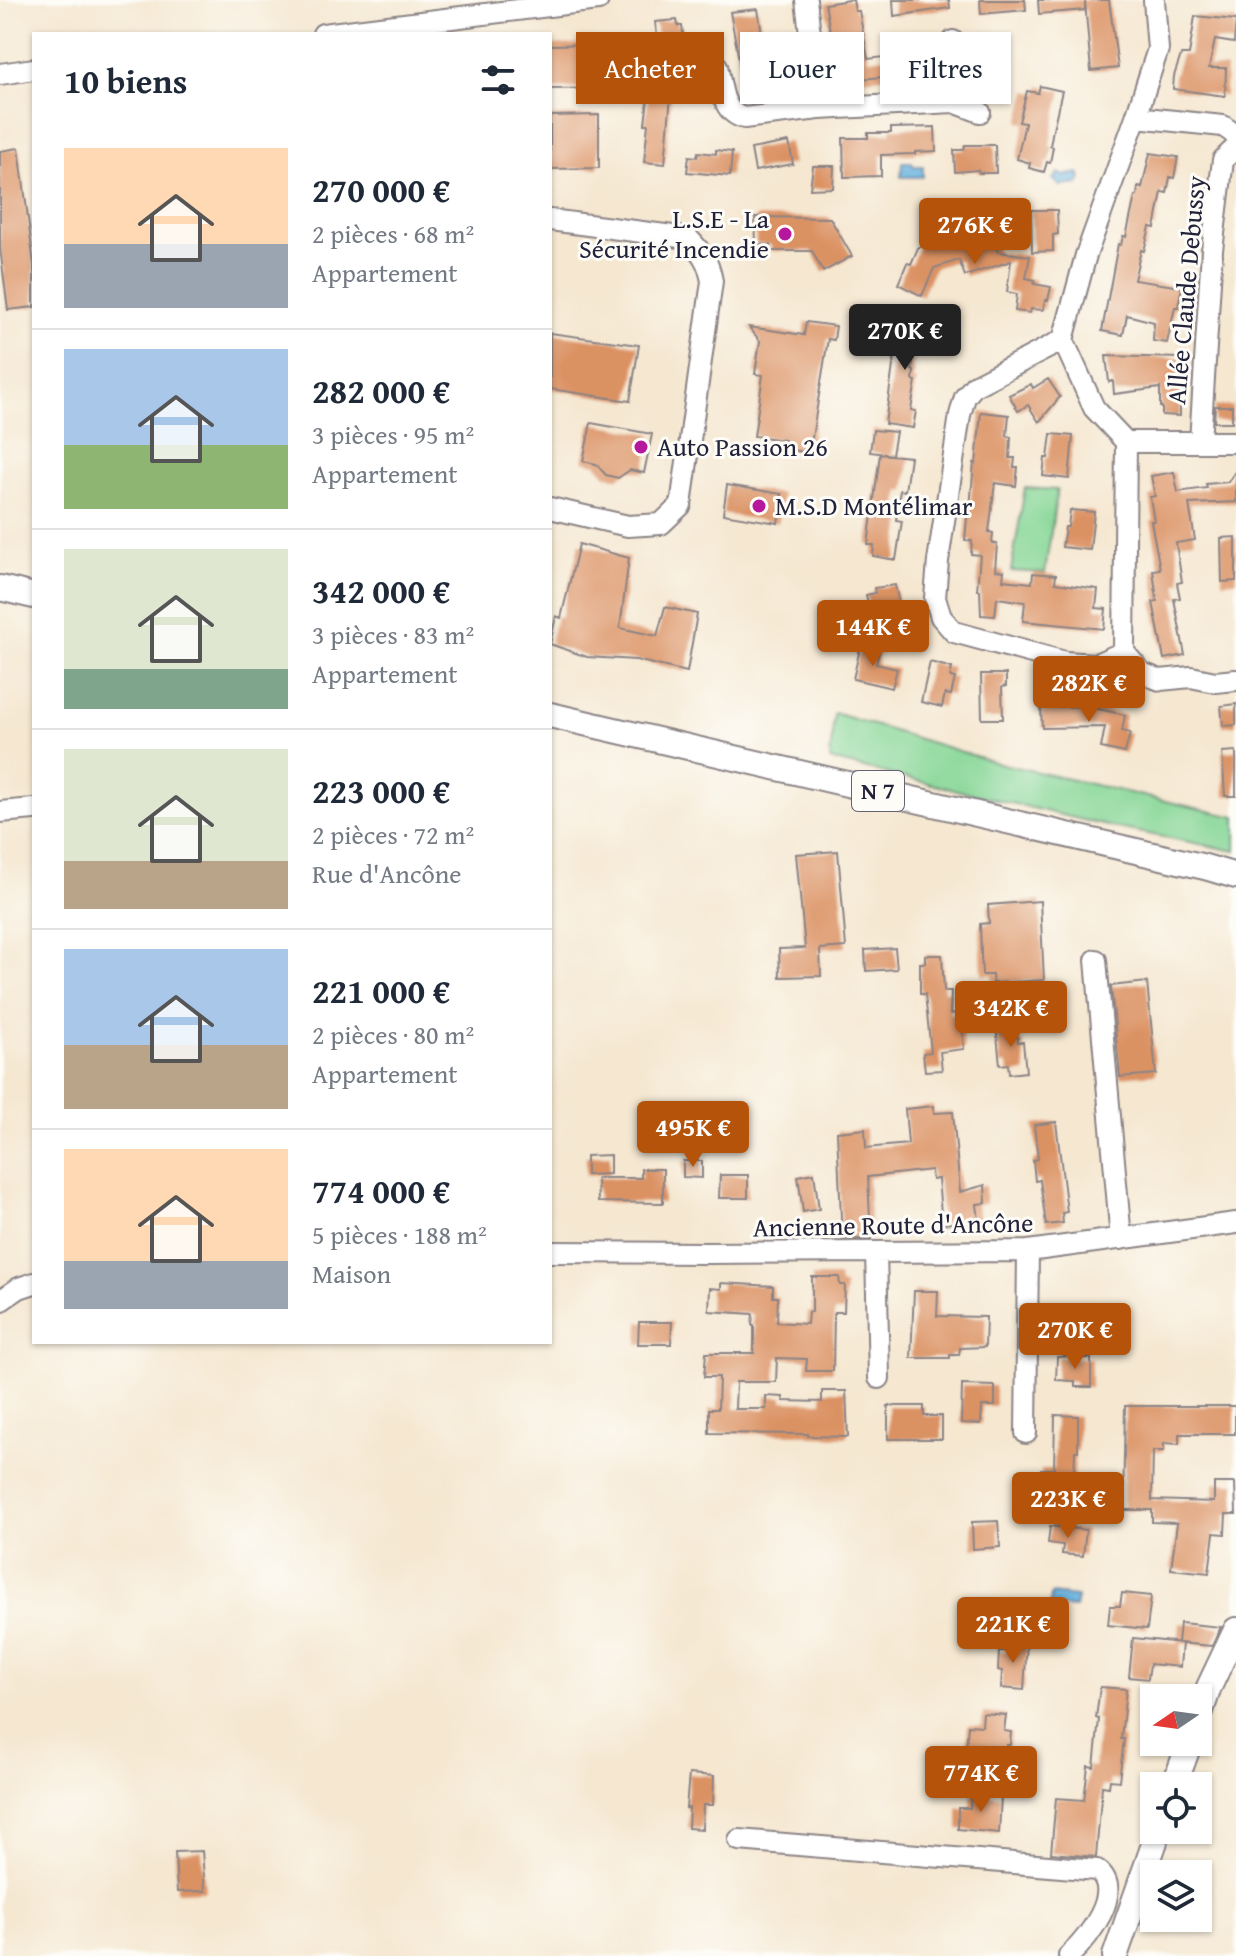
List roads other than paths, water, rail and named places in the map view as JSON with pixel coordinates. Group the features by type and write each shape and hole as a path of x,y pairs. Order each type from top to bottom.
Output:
{"main road":[{"path":"0,588 32,596"},
{"name":"N 7","path":"552,715 1236,874"},
{"path":"1210,1684 1236,1630"},
{"path":"1115,1956 1154,1844"},
{"path":"1104,1956 1127,1924"}],"street":[{"path":"334,32 476,7 598,0"},
{"path":"806,0 819,109"},
{"path":"1154,0 1158,49 1086,255 1063,340 1094,408 1126,442 1124,652 1142,673 1160,680 1191,677 1215,682 1236,680"},
{"path":"0,74 32,69"},
{"path":"724,97 727,110 744,118 819,109 915,104"},
{"path":"959,104 980,112"},
{"path":"1136,117 1223,126 1236,135"},
{"name":"Allée Claude Debussy","path":"1200,442 1219,190 1223,160 1236,147"},
{"path":"552,220 688,238 709,265 712,281 681,505 661,524 628,526 552,508"},
{"path":"1063,340 974,386 965,397 957,429 935,598 941,617 954,632 979,640 1065,662 1096,664 1124,652"},
{"path":"1126,442 1236,442"},
{"path":"0,812 32,809"},
{"path":"1096,960 1121,1239"},
{"name":"Ancienne Route d'Ancône","path":"552,1252 1028,1251 1236,1223"},
{"path":"1026,1433 1028,1251"},
{"path":"876,1252 879,1378"},
{"path":"0,1301 32,1284"},
{"path":"739,1840 1097,1870 1108,1888 1100,1918 1083,1944 1069,1956"}],"water":[{"path":"902,162 923,166 923,177 901,177"},
{"path":"1059,173 1064,176 1079,173 1079,184 1060,186 1053,179"},
{"path":"1051,1594 1077,1597 1075,1608 1050,1606"}],"place":[{"name":"L.S.E - La Sécurité Incendie","path":"785,234"},
{"name":"Auto Passion 26","path":"641,447"},
{"name":"M.S.D Montélimar","path":"759,506"}]}
